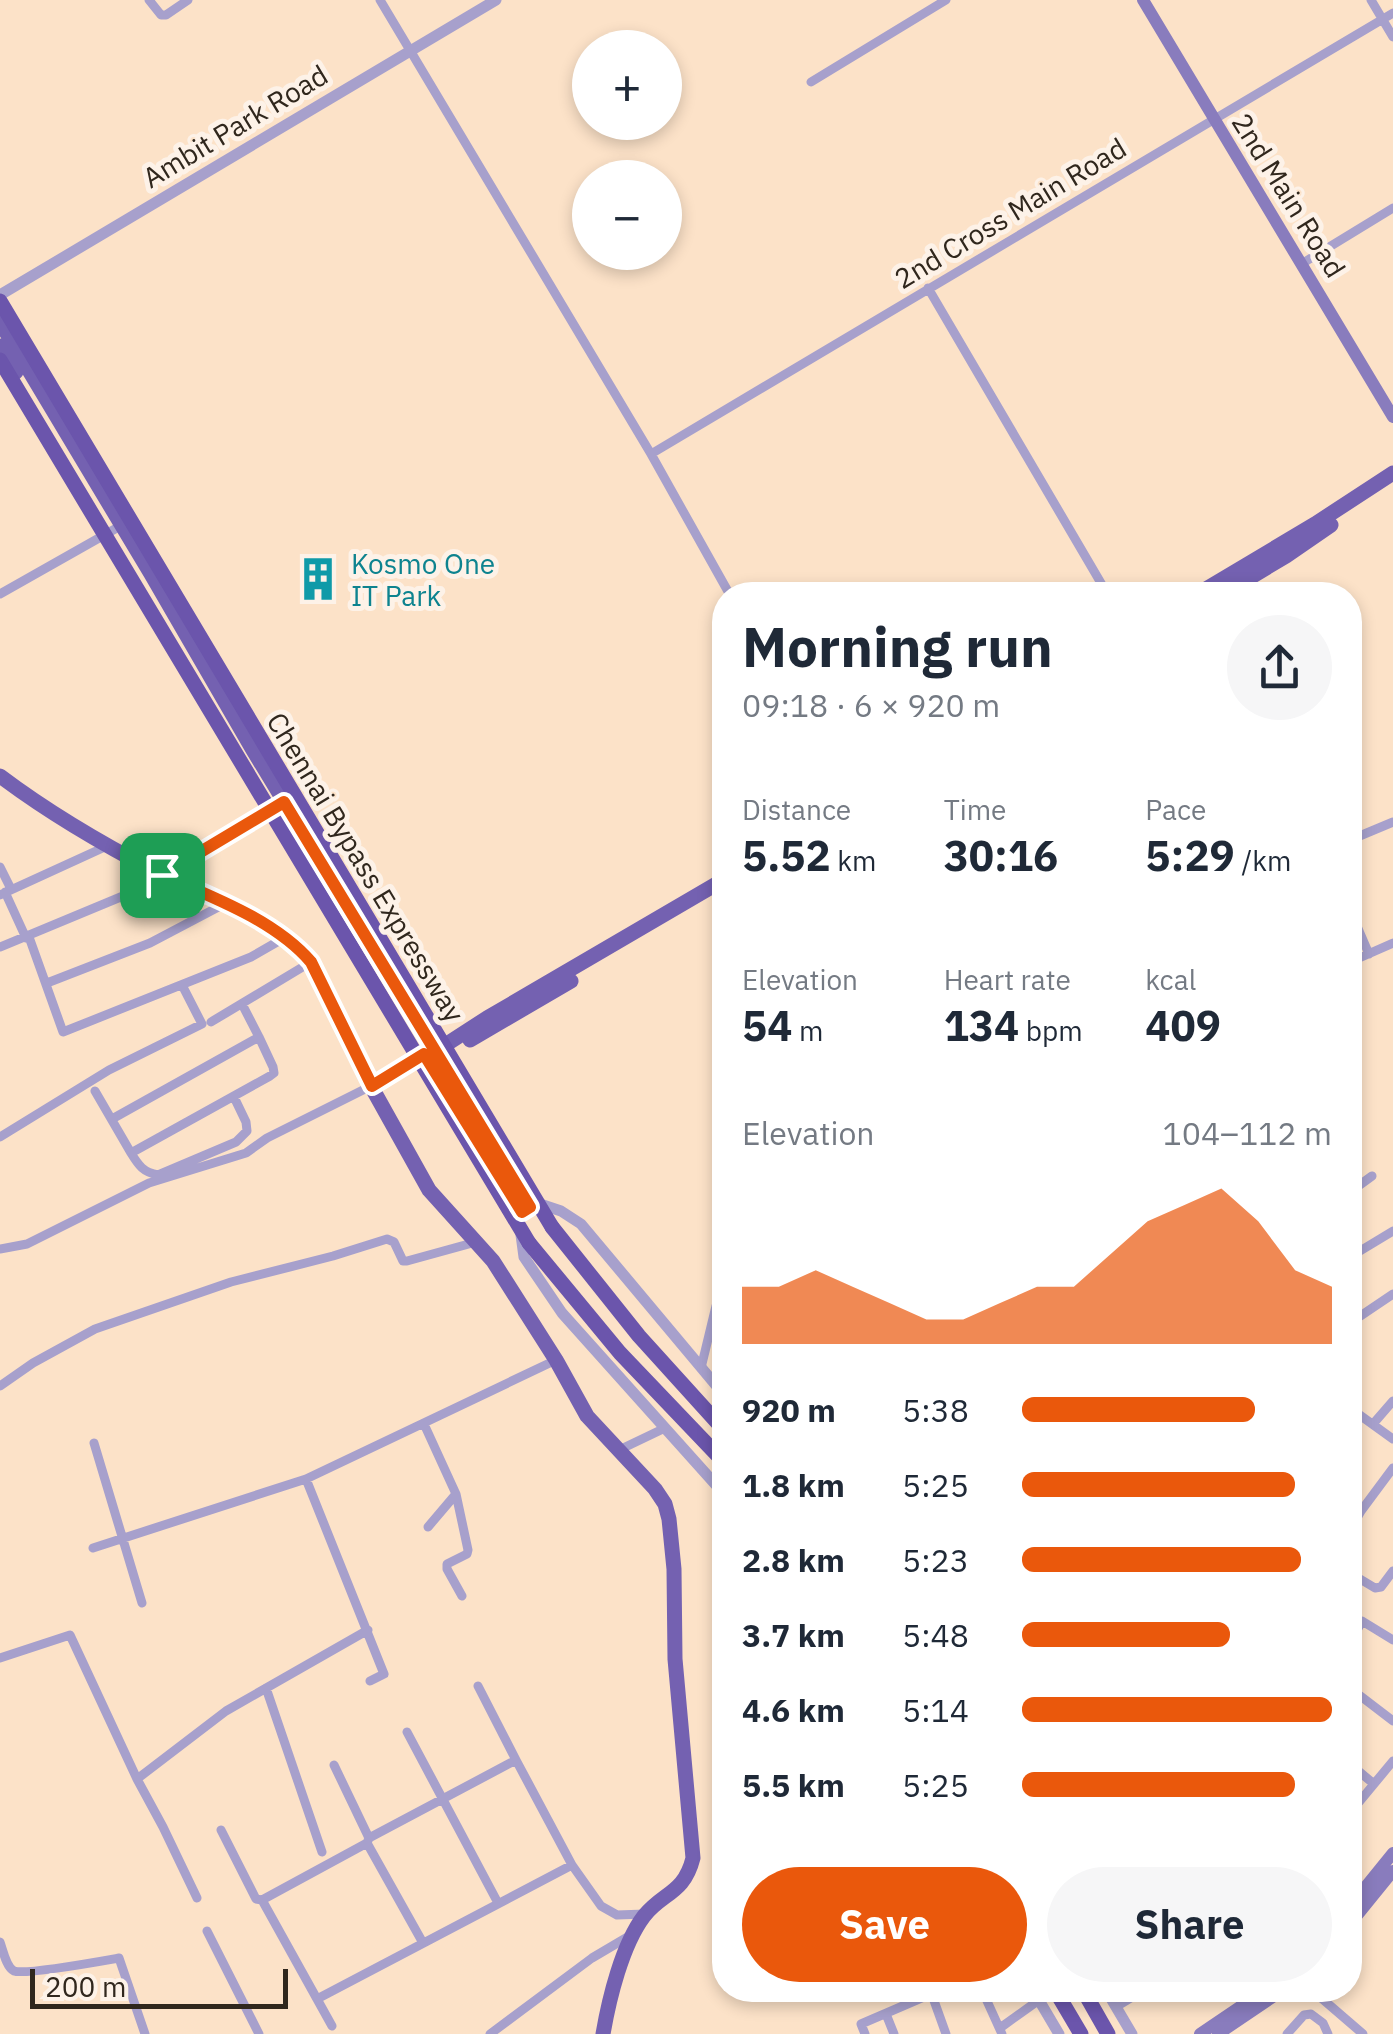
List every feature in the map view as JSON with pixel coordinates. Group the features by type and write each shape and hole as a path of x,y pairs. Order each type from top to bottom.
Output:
{"highway":[{"name":"Chennai Bypass Expressway","path":"0,298 552,1227 639,1336 712,1417"},
{"name":"Chennai Bypass Expressway","path":"0,360 530,1243 620,1353 712,1449"},
{"path":"1062,2002 1081,2034"},
{"path":"1089,2002 1108,2034"}],"main road":[{"name":"2nd Main Road","path":"1143,0 1393,417"},
{"path":"0,322 279,805 526,1209"},
{"path":"0,346 117,529"},
{"path":"1218,582 1393,473"},
{"path":"1242,582 1393,484"},
{"path":"2,781 108,846 286,937 311,962 428,1190 494,1261 587,1416 665,1504 674,1569 675,1658 692,1858 682,1884 645,1914 633,1934 610,1994 603,2034"},
{"path":"465,1038 712,887"},
{"path":"372,1086 431,1057 712,897"},
{"path":"1362,1898 1393,1853"},
{"path":"1362,1902 1393,1871"},
{"path":"1200,2034 1247,2002"},
{"path":"1218,2034 1265,2002"}],"street":[{"path":"148,0 157,12 166,15 188,0"},
{"path":"380,0 651,454 723,582"},
{"name":"Ambit Park Road","path":"0,298 496,0"},
{"path":"811,82 946,0"},
{"path":"1371,0 1393,37"},
{"name":"2nd Cross Main Road","path":"651,454 1393,14"},
{"path":"1302,263 1393,208"},
{"path":"928,288 1100,582"},
{"path":"0,594 117,529"},
{"path":"0,947 123,896 279,805"},
{"path":"1362,835 1393,822"},
{"path":"5,892 108,846"},
{"path":"0,867 5,892 47,983 64,1032 252,958 286,937"},
{"path":"47,983 150,944 226,904"},
{"path":"1362,938 1369,954"},
{"path":"1362,957 1393,944"},
{"path":"211,1022 311,962"},
{"path":"0,1137 109,1070 202,1024 182,985"},
{"path":"131,1153 274,1073 242,1004"},
{"path":"112,1119 259,1037"},
{"path":"0,1250 27,1244 149,1183 246,1153 267,1138 372,1086"},
{"path":"95,1091 139,1166 158,1175 236,1142 247,1132 234,1097"},
{"path":"1362,1183 1372,1176"},
{"path":"712,1381 581,1224 561,1211 537,1203 526,1209 520,1220 524,1257 562,1313 712,1480"},
{"path":"1362,1250 1393,1231"},
{"path":"0,1386 95,1328 231,1282 387,1239 394,1242 407,1261 476,1242"},
{"path":"1362,1312 1393,1295"},
{"path":"701,1368 712,1323"},
{"path":"93,1548 306,1479 556,1360"},
{"path":"1373,1424 1393,1401"},
{"path":"1362,1416 1393,1440"},
{"path":"424,1424 456,1494 468,1550 447,1564 447,1569 462,1596"},
{"path":"619,1450 666,1428"},
{"path":"94,1443 142,1603"},
{"path":"1362,1507 1393,1468"},
{"path":"306,1479 384,1674 370,1681"},
{"path":"428,1527 456,1494"},
{"path":"1362,1580 1375,1588 1390,1575"},
{"path":"1362,1621 1393,1640"},
{"path":"137,1779 226,1711 368,1630"},
{"path":"0,1658 70,1635 197,1898"},
{"path":"478,1686 572,1864 601,1906 617,1915 645,1914"},
{"path":"266,1688 322,1852"},
{"path":"1362,1697 1393,1721"},
{"path":"407,1732 498,1903"},
{"path":"221,1830 256,1899 262,1900 516,1760"},
{"path":"1362,1798 1393,1761"},
{"path":"334,1765 422,1943"},
{"path":"1362,1774 1374,1784"},
{"path":"318,2000 572,1864"},
{"path":"262,1900 332,2026"},
{"path":"207,1931 258,2034"},
{"path":"490,2034 592,1958 633,1934"},
{"path":"0,1942 10,1967 16,1971 119,1958 144,2034"},
{"path":"865,2034 861,2024 913,2002"},
{"path":"938,2002 946,2034"},
{"path":"988,2002 1001,2031 1029,2002"},
{"path":"1040,2002 1059,2034"},
{"path":"1113,2002 1132,2034"},
{"path":"1116,2007 1124,2002"},
{"path":"1326,2002 1363,2034"},
{"path":"886,2014 894,2034"},
{"path":"1287,2034 1304,2015 1311,2014 1324,2023 1328,2034"},
{"path":"1344,2034 1351,2024"}],"place":[{"name":"Kosmo One IT Park","path":"318,579"}],"route":[{"path":"284,802 530,1207 522,1212 424,1054 372,1086 311,962 296,945 226,904 162,875 284,802"}]}
